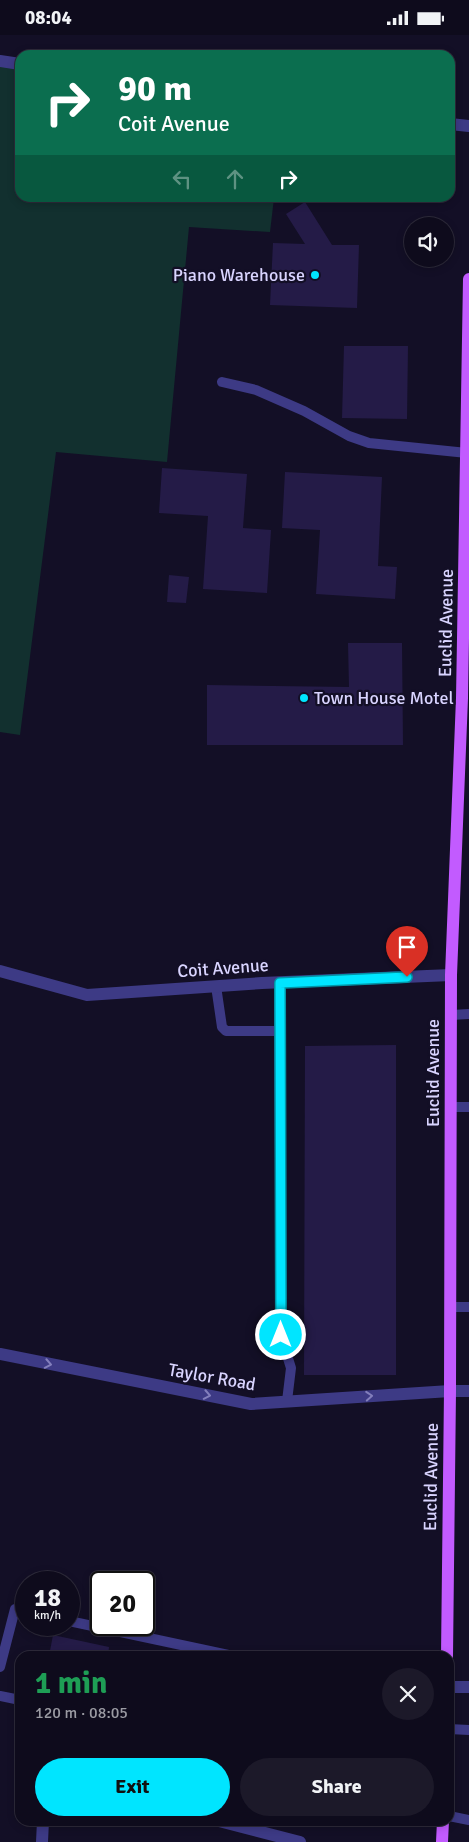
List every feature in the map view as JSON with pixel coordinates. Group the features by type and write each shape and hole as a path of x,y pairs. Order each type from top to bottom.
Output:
{"main road":[{"name":"Euclid Avenue","path":"446,1651 450,1391 450,1015 466,698 469,279"},
{"path":"442,1842 443,1826"}],"street":[{"path":"0,61 15,63"},
{"path":"455,125 469,127"},
{"name":"Coit Avenue","path":"0,971 87,995 216,986 451,975"},
{"name":"Taylor Road","path":"0,1355 251,1404 469,1391"},
{"path":"454,1687 469,1687"},
{"path":"42,1842 43,1826"},
{"path":"238,1826 300,1842"}],"lane":[{"path":"222,382 256,390 304,411 349,436 369,443 467,453"},
{"path":"280,983 281,1335 291,1368 288,1401"},
{"path":"216,986 222,1027 226,1031 280,1031"},
{"path":"450,1015 469,1015"},
{"path":"450,1107 469,1107"},
{"path":"450,1307 469,1307"},
{"path":"0,1667 15,1609"},
{"path":"80,1623 210,1651"},
{"path":"0,1696 15,1700"},
{"path":"454,1729 469,1730"},
{"path":"454,1817 469,1820"}],"green space":[{"path":"0,64 15,64 15,202 274,202 270,232 189,227 167,462 56,452 20,735 0,732"}],"building":[{"name":"Piano Warehouse","path":"305,202 332,245 359,245 357,308 270,305 273,243 305,244 286,214"},
{"path":"344,346 408,346 407,419 342,418"},
{"path":"162,468 247,474 243,528 271,530 267,593 203,589 208,516 159,513"},
{"path":"285,472 382,477 378,566 397,567 395,599 316,594 320,530 282,528"},
{"path":"169,575 189,577 186,603 167,602"},
{"name":"Town House Motel","path":"348,643 402,643 403,745 207,745 207,685 349,687"},
{"path":"396,1045 396,1375 304,1375 305,1046"},
{"path":"53,1636 58,1636 109,1647 109,1651 50,1651"}],"place":[{"name":"Piano Warehouse","path":"315,275"},
{"name":"Town House Motel","path":"304,698"}],"route":[{"path":"281,1335 280,983 407,977"}]}
